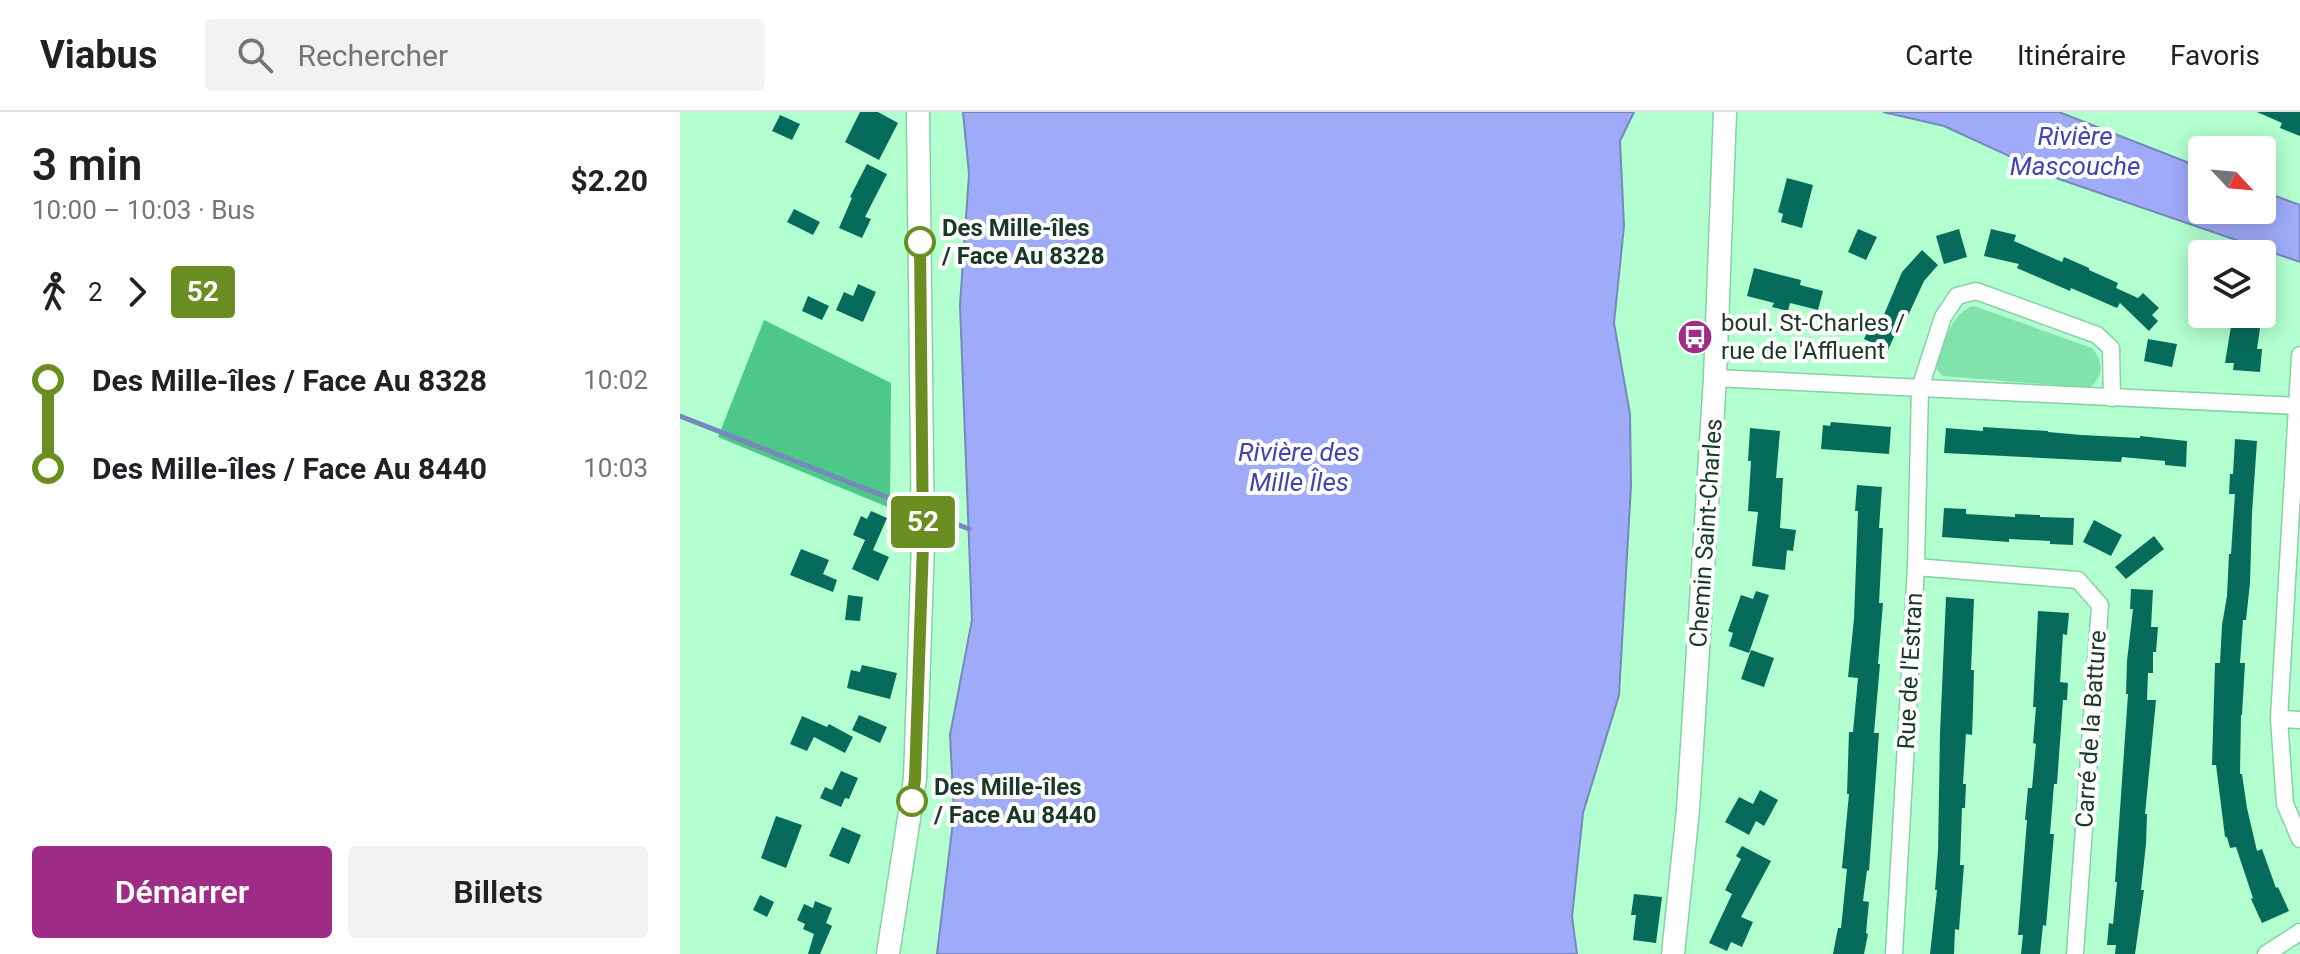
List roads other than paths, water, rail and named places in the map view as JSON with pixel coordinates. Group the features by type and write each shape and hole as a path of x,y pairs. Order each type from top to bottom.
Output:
{"main road":[{"path":"888,954 915,779 923,544 918,112"},
{"name":"Chemin Saint-Charles","path":"1673,954 1688,810 1715,378 1725,112"}],"street":[{"name":"Rue de l'Estran","path":"1894,954 1916,567 1920,388 1943,317 1957,296 1976,291 2097,335 2111,348 2112,398"},
{"path":"2300,355 2279,719 2285,804 2300,839"},
{"path":"1715,378 2296,406"},
{"name":"Carré de la Batture","path":"1916,567 2078,580 2100,605 2075,954"},
{"path":"2279,719 2300,720"},
{"path":"2266,954 2300,932"}],"water":[{"name":"Rivière des Mille Îles","path":"963,112 1634,112 1620,141 1624,226 1614,323 1630,414 1631,486 1619,695 1583,813 1572,917 1577,954 937,954 954,813 950,735 972,620 960,305 969,174"},
{"name":"Rivière Mascouche","path":"1883,112 2059,112 2188,163 2188,223 2059,179 1944,126"},
{"name":"Rivière Mascouche","path":"2276,196 2300,205 2300,262 2276,254 2276,240 2236,240 2190,224 2276,224"}],"waterway":[{"path":"680,416 917,509"},
{"path":"931,514 969,529"}],"place":[{"name":"Des Mille-îles / Face Au 8328","path":"920,242"},
{"name":"boul. St-Charles / rue de l'Affluent","path":"1695,337"},
{"name":"Des Mille-îles / Face Au 8440","path":"912,801"}]}
